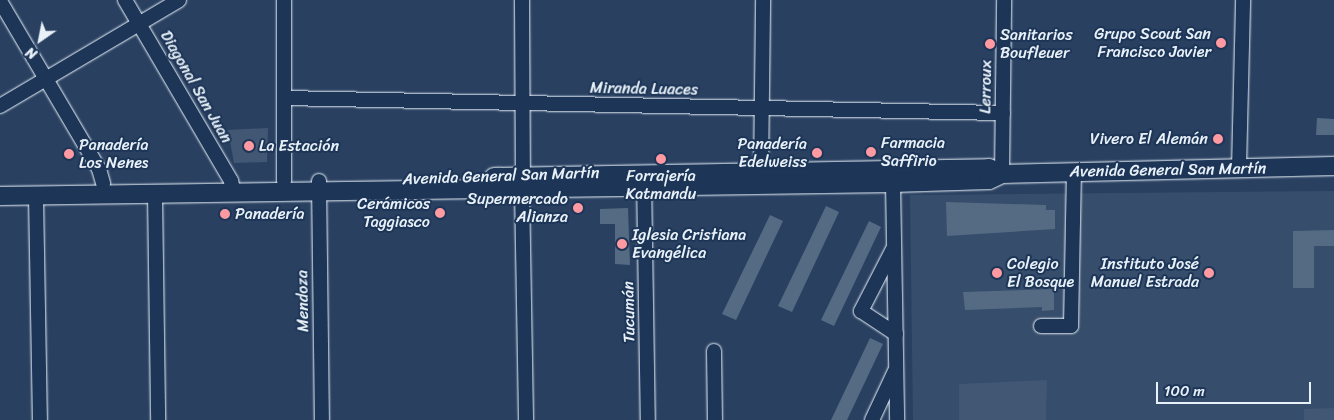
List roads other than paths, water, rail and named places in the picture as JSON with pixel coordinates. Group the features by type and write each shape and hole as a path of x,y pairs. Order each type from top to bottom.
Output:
{"main road":[{"name":"Avenida General San Martín","path":"0,185 103,183 233,187 644,180 893,183 980,181 1002,174 1334,166"},
{"name":"Avenida General San Martín","path":"644,180 761,172 989,168 1002,174"},
{"name":"Avenida General San Martín","path":"0,196 155,194 284,181 319,186"}],"street":[{"name":"Diagonal San Juan","path":"125,0 233,187"},
{"path":"0,106 179,0"},
{"path":"284,0 284,181"},
{"path":"522,0 524,103 522,183 526,420"},
{"path":"761,172 763,0"},
{"name":"Lerroux","path":"1002,174 1004,0"},
{"path":"1239,168 1243,0"},
{"path":"0,1 99,169 103,183"},
{"name":"Miranda Luaces","path":"284,98 1003,113"},
{"path":"1041,326 1071,326 1074,172"},
{"name":"Tucumán","path":"644,180 648,420"},
{"path":"893,183 897,420"},
{"name":"Mendoza","path":"319,186 322,420"},
{"path":"155,194 158,420"},
{"path":"36,196 40,420"},
{"path":"894,247 861,312 896,334"},
{"path":"714,351 716,420"},
{"path":"872,420 897,368"}],"place":[{"name":"Grupo Scout San Francisco Javier","path":"1221,43"},
{"name":"Sanitarios Boufleuer","path":"990,44"},
{"name":"Vivero El Alemán","path":"1218,139"},
{"name":"La Estación","path":"249,146"},
{"name":"Farmacia Saffirio","path":"871,152"},
{"name":"Panadería Edelweiss","path":"817,153"},
{"name":"Panadería Los Nenes","path":"69,154"},
{"name":"Forrajería Katmandu","path":"661,159"},
{"name":"Supermercado Alianza","path":"578,208"},
{"name":"Cerámicos Taggiasco","path":"440,213"},
{"name":"Panadería","path":"225,214"},
{"name":"Iglesia Cristiana Evangélica","path":"622,244"},
{"name":"Colegio El Bosque","path":"997,273"},
{"name":"Instituto José Manuel Estrada","path":"1209,273"}]}
